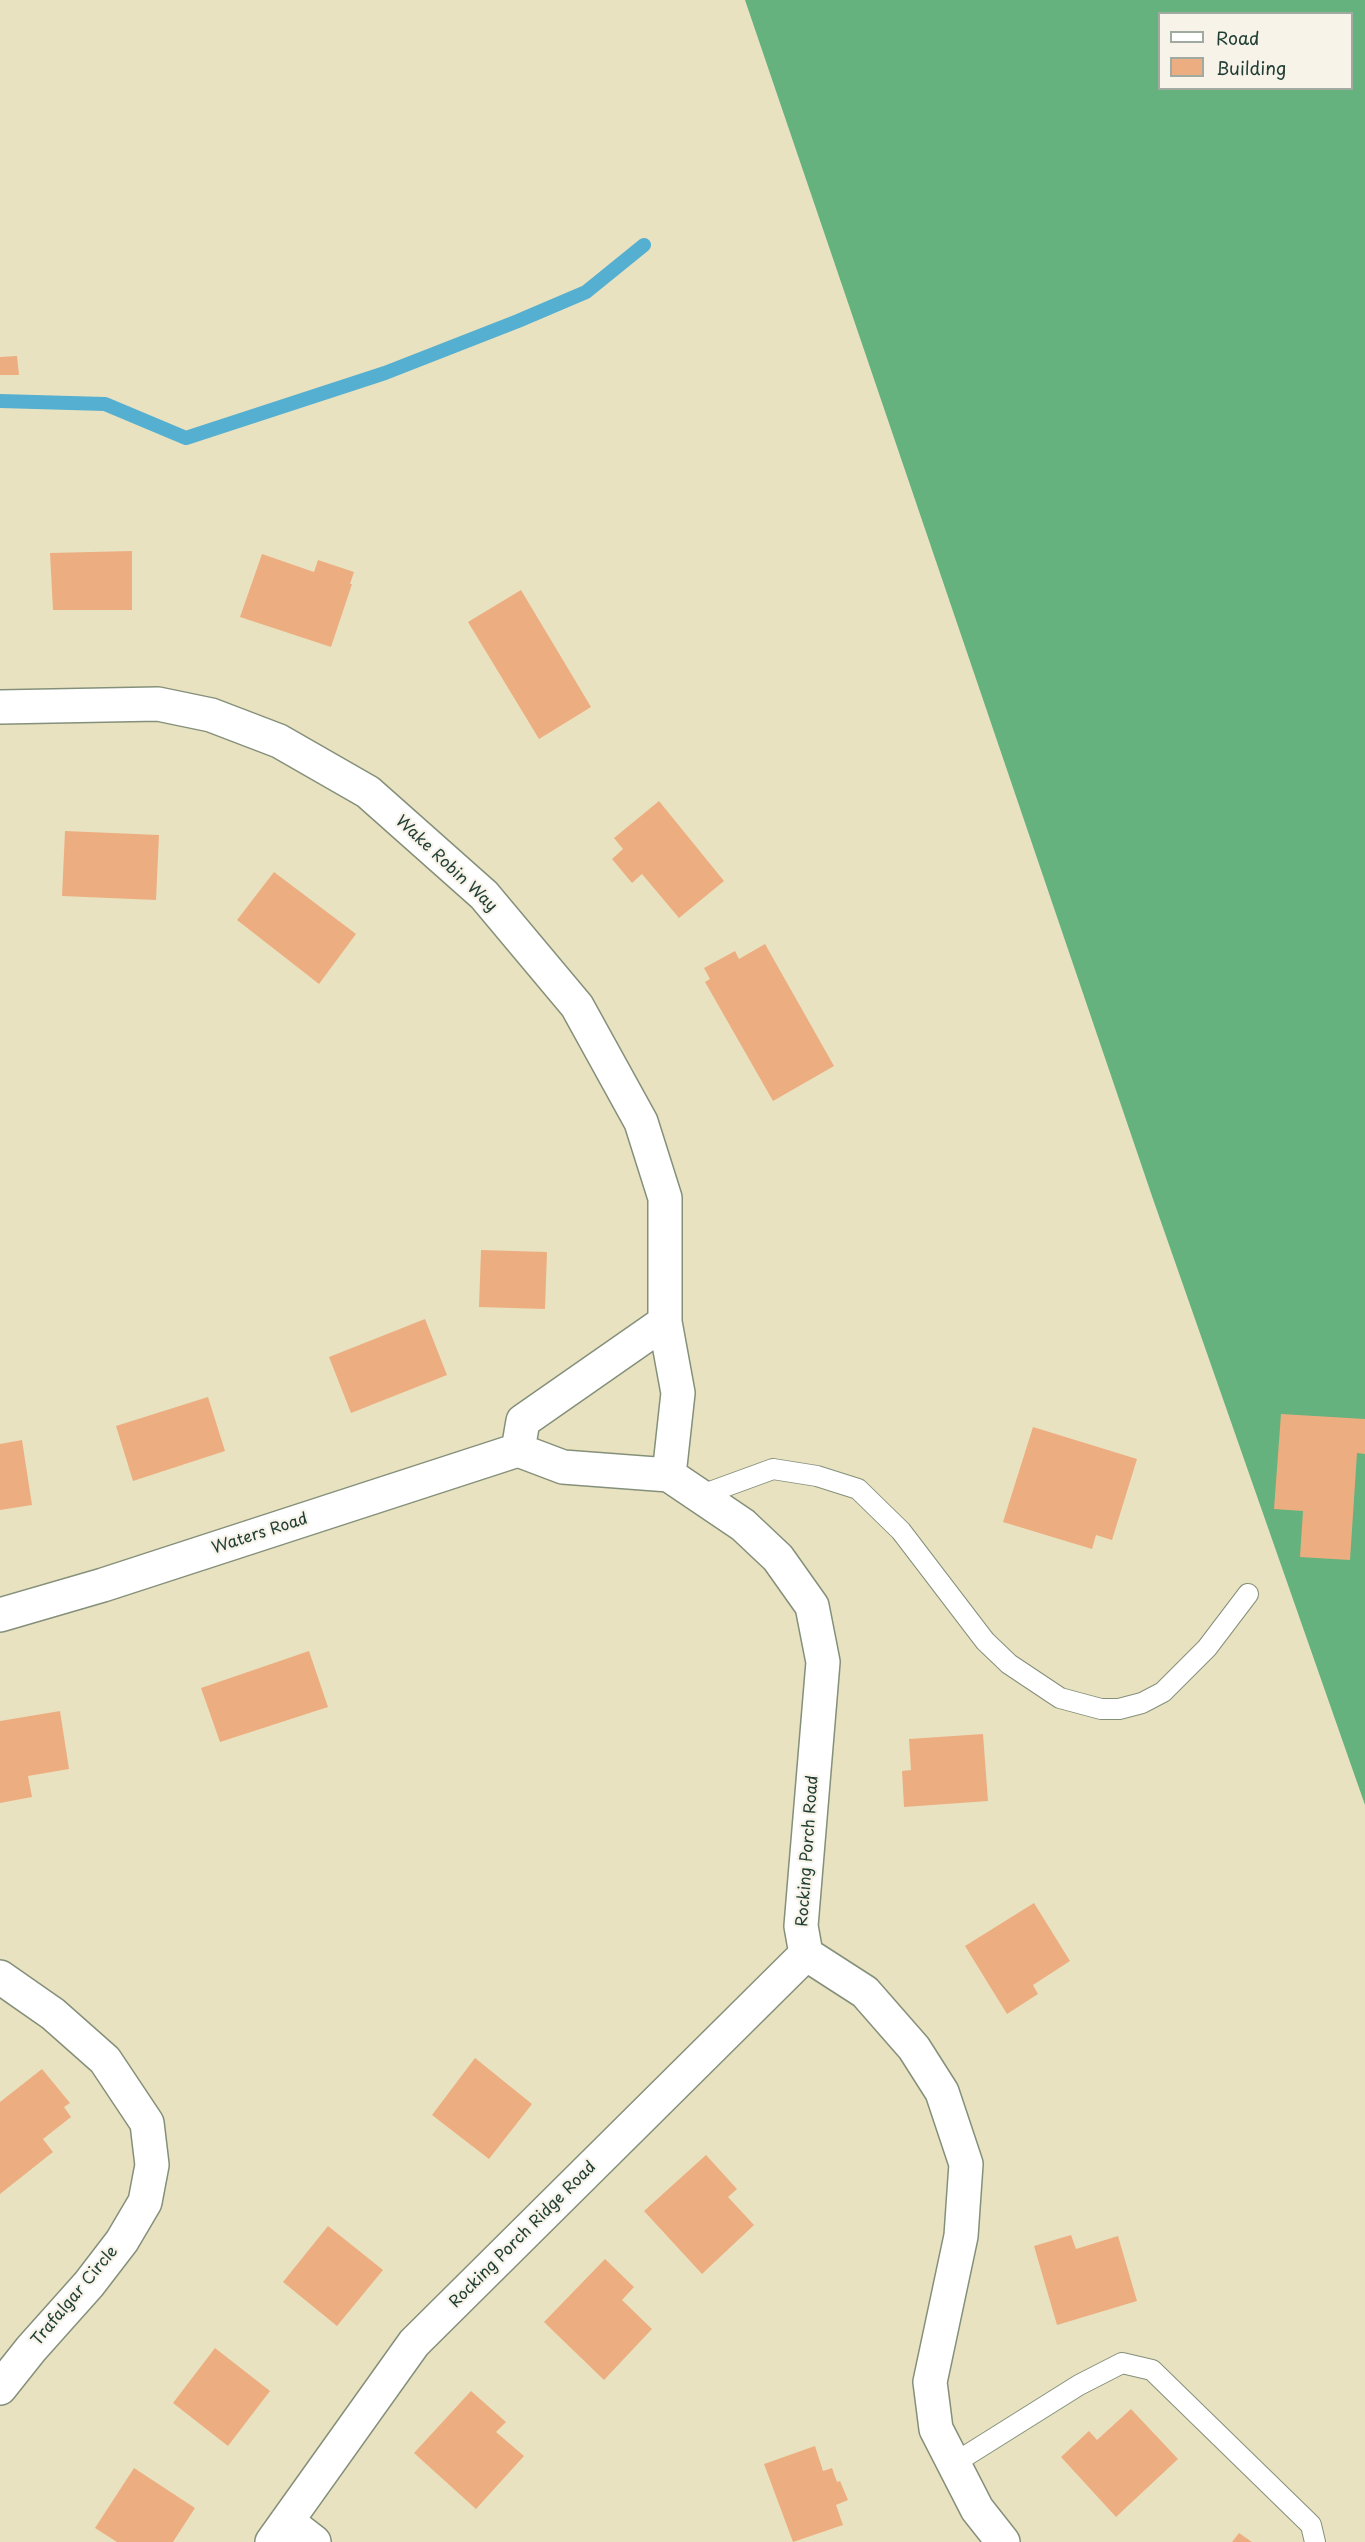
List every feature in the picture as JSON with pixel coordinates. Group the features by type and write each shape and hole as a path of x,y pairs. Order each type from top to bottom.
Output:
{"street":[{"name":"Wake Robin Way","path":"0,707 158,704 211,715 279,741 368,792 484,895 577,1006 641,1122 665,1198 665,1322 678,1393 669,1475"},
{"path":"665,1322 523,1421 518,1450 563,1467 669,1475"},
{"name":"Waters Road","path":"0,1615 103,1585 518,1450"},
{"name":"Rocking Porch Road","path":"669,1475 743,1525 778,1558 812,1606 823,1662 801,1926 806,1954"},
{"path":"806,1954 865,1992 914,2048 942,2092 966,2164 961,2236 930,2382 936,2429 977,2509 1003,2542"},
{"name":"Rocking Porch Ridge Road","path":"279,2532 414,2343 806,1954"},
{"name":"Trafalgar Circle","path":"0,1977 53,2014 105,2061 147,2123 152,2165 145,2202 122,2241 89,2284 31,2349 0,2388"},
{"path":"279,2532 314,2542"}],"lane":[{"path":"699,1496 773,1469 817,1476 858,1489 901,1531 985,1641 1009,1664 1060,1698 1101,1709 1130,1706 1163,1692 1207,1648 1248,1594"},
{"path":"953,2464 1079,2385 1122,2363 1152,2370 1311,2525 1315,2542"}],"green space":[{"path":"745,0 1365,0 1365,1805 1153,1199"}],"building":[{"path":"17,356 19,375 0,375 0,357"},
{"path":"132,551 132,610 53,610 50,553"},
{"path":"262,554 314,572 318,560 354,572 331,647 240,617"},
{"path":"521,590 591,707 539,739 468,622"},
{"path":"659,801 724,881 679,918 642,874 632,883 612,859 623,849 614,838"},
{"path":"65,831 159,835 156,900 62,896"},
{"path":"274,872 356,934 319,984 237,920"},
{"path":"765,944 834,1066 773,1101 705,982 710,979 704,968 735,951 739,959"},
{"path":"481,1250 547,1252 545,1309 479,1307"},
{"path":"425,1319 447,1375 351,1413 329,1357"},
{"path":"208,1397 225,1451 133,1481 116,1426"},
{"path":"1281,1414 1365,1419 1365,1454 1357,1453 1350,1560 1300,1557 1303,1511 1274,1509"},
{"path":"1033,1427 1137,1459 1112,1540 1096,1535 1092,1549 1003,1522"},
{"path":"22,1440 32,1505 0,1510 0,1444"},
{"path":"309,1651 328,1707 220,1742 201,1688"},
{"path":"60,1711 69,1769 28,1776 32,1797 0,1803 0,1721"},
{"path":"983,1734 988,1801 904,1807 902,1771 911,1770 909,1739"},
{"path":"1034,1903 1070,1961 1033,1985 1038,1994 1007,2014 965,1946"},
{"path":"475,2058 532,2104 489,2159 432,2115"},
{"path":"42,2069 70,2103 64,2107 71,2117 43,2139 53,2152 0,2194 0,2102"},
{"path":"706,2155 737,2189 728,2197 754,2225 702,2274 644,2211"},
{"path":"328,2226 383,2270 337,2326 283,2282"},
{"path":"1071,2235 1076,2249 1118,2236 1137,2301 1057,2325 1034,2246"},
{"path":"605,2259 634,2287 622,2300 652,2329 604,2380 544,2322"},
{"path":"215,2348 270,2391 228,2446 173,2403"},
{"path":"471,2391 506,2422 496,2432 524,2456 476,2509 414,2453"},
{"path":"1131,2409 1178,2459 1116,2517 1061,2457 1089,2431 1097,2440"},
{"path":"815,2446 823,2471 832,2468 848,2500 836,2505 843,2525 793,2542 764,2464"},
{"path":"134,2468 195,2508 173,2542 117,2542 95,2528"},
{"path":"1239,2533 1252,2542 1232,2542"}],"waterway":[{"path":"0,401 105,404 186,438 385,373 518,321 586,292 644,245"}]}
